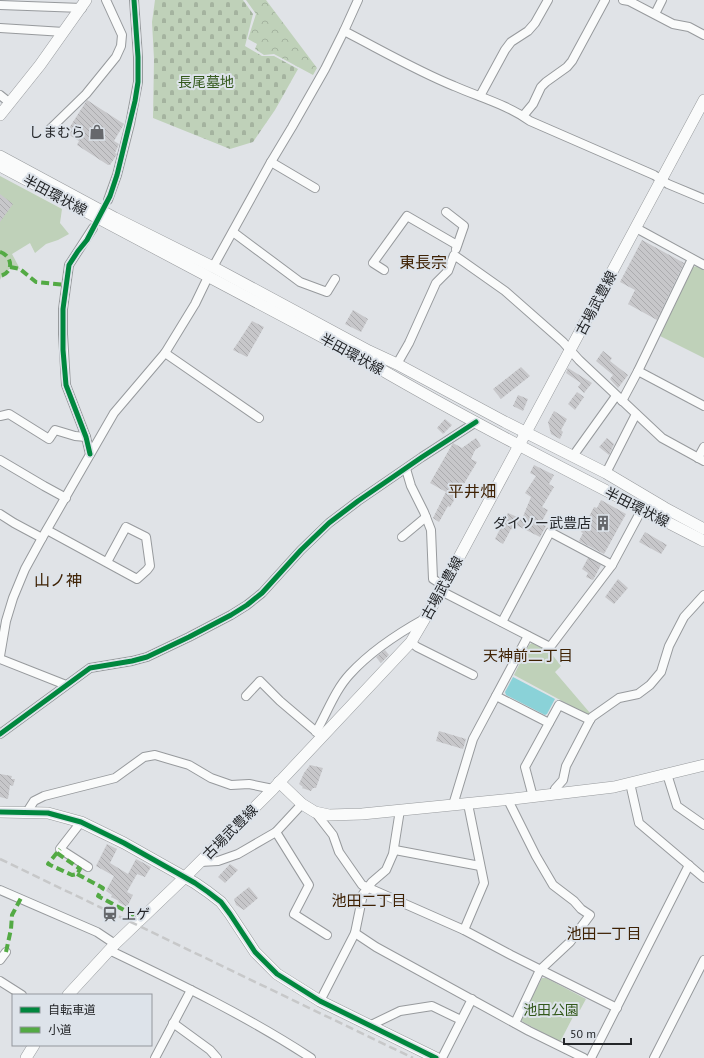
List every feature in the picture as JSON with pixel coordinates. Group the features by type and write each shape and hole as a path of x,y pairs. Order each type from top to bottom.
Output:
{"main road":[{"path":"0,115 40,65 84,4"},
{"name":"古場武豊線","path":"69,994 112,947 184,878 276,785 319,734 411,642 443,588 704,100"},
{"name":"半田環状線","path":"0,156 115,218 476,422 704,541"},
{"name":"半田環状線","path":"0,166 397,364 606,473 704,529"},
{"path":"276,785 315,812 329,815 342,815 508,800 614,787 704,765"},
{"path":"0,812 48,814 81,822 124,843 208,892 221,902 255,952 277,974 320,1001 436,1058"},
{"path":"26,1058 33,1046"}],"street":[{"path":"49,130 86,94 116,57 119,51 122,34 106,0"},
{"path":"108,200 117,175 136,101 138,57 134,0"},
{"path":"0,656 6,621 13,598 25,569 114,413 165,353 195,304 271,162 292,127 344,31 358,0"},
{"path":"480,96 511,42 528,31 535,23 548,0"},
{"path":"523,116 532,104 541,87 567,67 572,61 605,0"},
{"path":"623,0 629,1 673,24 689,27 704,35"},
{"path":"655,14 662,0"},
{"path":"0,4 10,2 84,4"},
{"path":"0,28 64,32"},
{"path":"344,31 434,77 480,96 523,116 530,121 654,175 668,184 704,199"},
{"path":"0,95 10,103"},
{"path":"271,162 315,188"},
{"path":"397,364 409,343 436,282 448,271 464,226 446,212"},
{"path":"384,270 373,263 407,216 457,245"},
{"path":"90,454 86,437 66,385 63,350 63,309 69,265 93,228"},
{"path":"636,228 704,265"},
{"path":"233,232 300,282 327,292 335,279"},
{"path":"454,255 505,290 563,342 579,360 662,438 701,459 704,446"},
{"path":"573,456 619,398 638,371 692,258"},
{"path":"165,353 259,418"},
{"path":"638,371 704,406"},
{"path":"0,416 9,414 49,439 55,430 75,436 86,437"},
{"path":"606,473 636,414"},
{"path":"0,734 90,668 132,661 154,654 231,615 262,593 300,550 329,523 422,457 476,422"},
{"path":"0,460 66,498"},
{"path":"406,469 411,486 426,517 432,538 433,578 443,588 502,622 550,647 612,565 642,509"},
{"path":"0,514 42,538"},
{"path":"402,537 426,517"},
{"path":"47,530 137,579 150,566 146,537 126,527 107,562"},
{"path":"502,622 550,532 612,565"},
{"path":"555,794 555,789 563,780 566,766 592,717 619,698 638,694 650,685 661,672 669,646 684,617 704,595"},
{"path":"246,696 260,681 280,702 319,734 339,689 350,674 386,641 426,617"},
{"path":"453,805 473,739 528,636"},
{"path":"411,642 417,647 473,675"},
{"path":"0,659 66,685"},
{"path":"496,696 549,724"},
{"path":"533,797 526,767 559,705 590,720"},
{"path":"27,812 34,801 44,796 115,778 149,755 155,755 189,765 211,778 231,785 276,785"},
{"path":"667,774 677,806 704,825"},
{"path":"630,783 639,822 704,878"},
{"path":"508,800 552,885 590,915 570,942 540,970 515,1023"},
{"path":"200,862 218,861 238,854 276,832 302,804"},
{"path":"464,930 484,883 468,804"},
{"path":"320,1001 355,933 363,894 372,882 386,870 395,850 400,810"},
{"path":"315,812 332,835 339,852 362,885 464,930 617,1008"},
{"path":"81,822 60,849 88,867"},
{"path":"276,832 309,885 294,914 327,935"},
{"path":"395,850 480,866"},
{"path":"591,1058 689,865"},
{"path":"0,890 97,932 112,947 248,1020 301,1055 311,1058"},
{"path":"355,933 376,947 515,1023 584,1058"},
{"path":"0,960 6,952"},
{"path":"654,1058 704,960"},
{"path":"0,981 20,994"},
{"path":"155,1058 191,990"},
{"path":"442,1058 472,999"},
{"path":"369,1026 400,1011 432,1006 461,1020"},
{"path":"173,1023 210,1050 217,1058"}],"green space":[{"name":"長尾墓地","path":"155,0 243,0 253,14 245,46 262,56 274,56 298,69 275,110 253,142 230,149 153,118 154,59 152,22"},
{"path":"246,0 266,0 317,68 313,75 274,54 264,55 255,49 257,44 248,39 256,14"},
{"path":"0,176 62,209 60,223 69,234 46,244 35,253 30,243 12,254 20,269 10,267 0,280"},
{"path":"697,266 704,270 704,358 660,336 693,267"},
{"path":"532,643 551,653 561,666 555,672 590,713 588,715 514,675 529,645"},
{"name":"池田公園","path":"542,978 546,978 586,999 580,1010 575,1013 560,1042 523,1022 521,1019"}],"water":[{"path":"513,677 555,699 547,714 545,715 506,695 505,692"}],"building":[{"path":"87,100 124,124 114,141 119,144 115,153 117,154 110,165 77,145 79,141 66,133"},
{"path":"0,194 13,204 0,222"},
{"path":"642,240 684,263 657,320 628,304 635,290 620,282"},
{"path":"353,310 368,319 361,332 345,324"},
{"path":"252,321 264,327 247,357 233,350"},
{"path":"603,351 612,358 610,361 628,375 618,388 610,379 613,375 596,361"},
{"path":"521,367 530,376 501,399 493,389"},
{"path":"568,368 592,383 584,393 578,387 581,383 566,373"},
{"path":"577,392 584,397 575,410 568,404"},
{"path":"518,395 528,399 523,411 513,406"},
{"path":"554,411 567,419 561,430 563,432 560,439 551,434 548,422"},
{"path":"445,419 452,425 443,434 437,428"},
{"path":"476,438 481,446 475,450 471,459 477,462 450,507 448,506 439,522 433,518 446,492 430,483 453,443 462,448"},
{"path":"607,438 614,444 609,455 599,447"},
{"path":"534,465 554,475 549,484 554,487 542,507 548,510 541,523 546,526 540,537 516,525 514,530 511,529 503,544 495,539 508,513 522,519 531,497 525,493 536,476 530,473"},
{"name":"ダイソー武豊店","path":"601,500 626,514 604,554 579,541 583,533 581,532 594,507 597,508"},
{"path":"645,532 667,545 661,554 639,542"},
{"path":"588,558 601,565 593,580 586,577 588,573 582,569"},
{"path":"618,579 628,588 614,604 605,597"},
{"path":"385,650 389,655 381,663 376,657"},
{"path":"439,731 466,739 463,749 436,741"},
{"path":"310,765 323,768 316,788 313,788 311,791 302,788 303,787 299,784"},
{"path":"0,774 12,776 11,779 15,779 13,786 10,785 8,799 0,797"},
{"path":"107,844 117,849 110,863 128,874 136,859 151,867 145,877 137,874 127,892 133,895 127,907 111,897 112,895 106,891 114,876 96,866"},
{"path":"230,864 238,870 225,883 218,877"},
{"path":"249,887 258,898 244,910 236,905 234,899"}],"railway":[{"path":"0,859 413,1058"}],"marked path":[{"path":"0,252 7,257 10,264 8,272 0,276"},
{"path":"10,267 20,269 36,282 66,285"},
{"path":"57,853 80,869 77,874 72,875 48,864 60,849"},
{"path":"77,874 103,888 98,896 135,916"},
{"path":"6,952 11,929 12,915 21,898"}],"cycle path":[{"path":"90,454 86,437 66,385 63,350 63,309 69,265 87,240 110,196 117,175 135,101 138,82 138,57 134,0"},
{"path":"0,734 90,668 147,657 189,637 247,605 262,593 301,550 329,523 422,457 476,422"},
{"path":"0,812 48,813 81,822 124,843 195,883 221,902 255,952 277,974 320,1001 436,1058"}],"place":[{"name":"しまむら","path":"97,132"},
{"name":"ダイソー武豊店","path":"603,523"},
{"name":"上ゲ","path":"110,914"}],"district":[{"name":"東長宗","path":"423,262"},
{"name":"平井畑","path":"472,491"},
{"name":"山ノ神","path":"58,580"},
{"name":"天神前二丁目","path":"528,655"},
{"name":"池田二丁目","path":"369,900"},
{"name":"池田一丁目","path":"604,933"}]}
